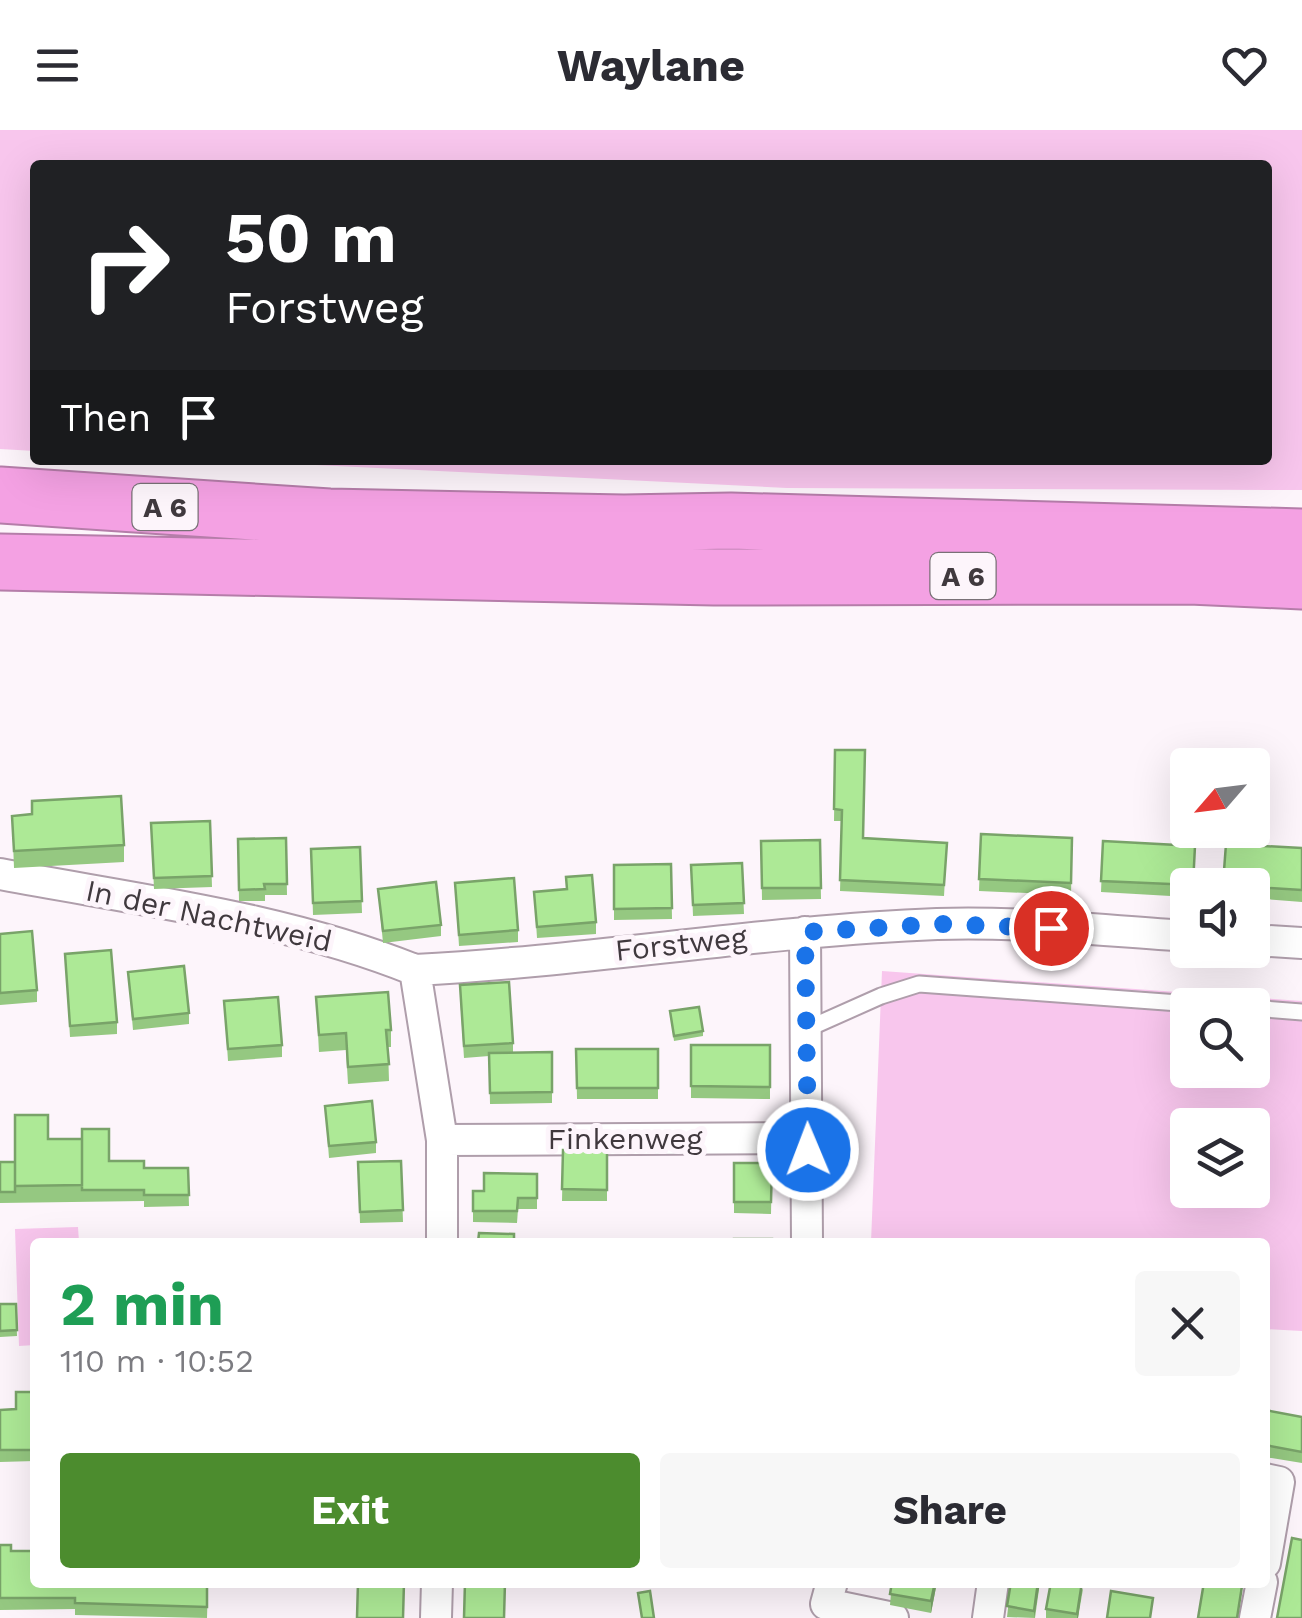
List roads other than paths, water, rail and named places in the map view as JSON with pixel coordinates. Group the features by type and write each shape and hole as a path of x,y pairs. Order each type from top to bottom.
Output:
{"highway":[{"name":"A 6","path":"0,496 329,517 623,549 1302,581"},
{"name":"A 6","path":"0,562 623,549 731,521 1302,537"}],"street":[{"name":"In der Nachtweid","path":"0,874 301,932 415,970"},
{"name":"Forstweg","path":"415,970 805,932 983,923 1170,935"},
{"path":"805,932 807,1238"},
{"path":"1270,941 1302,944"},
{"path":"415,970 442,1140 442,1238"},
{"name":"Finkenweg","path":"442,1140 808,1138"},
{"path":"1270,1539 1282,1482"},
{"path":"436,1618 437,1588"},
{"path":"988,1618 992,1588"},
{"path":"1255,1618 1261,1588"},
{"path":"826,1597 893,1618"}],"lane":[{"path":"806,1029 919,984 1170,1002"},
{"path":"1270,1009 1302,1012"}]}
